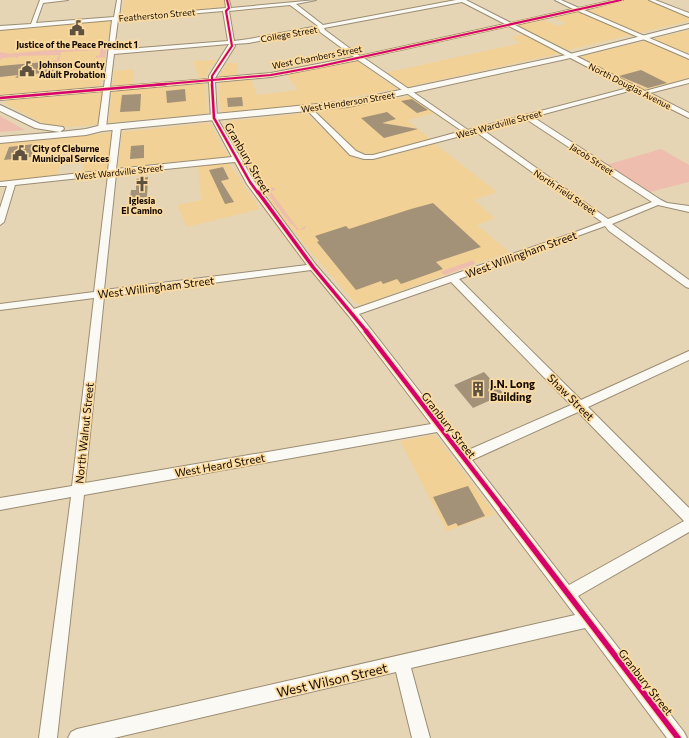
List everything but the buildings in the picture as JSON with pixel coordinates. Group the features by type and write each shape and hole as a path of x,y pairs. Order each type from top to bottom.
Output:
{"main road":[{"name":"West Henderson Street","path":"0,140 86,132 102,128 309,109 354,103 571,55 689,26"},
{"path":"0,108 43,128 102,128"}],"street":[{"path":"33,25 41,1 66,0"},
{"path":"102,128 119,0"},
{"path":"214,118 213,72 231,50 232,43 226,11 229,8 227,0"},
{"name":"Featherston Street","path":"0,28 292,4 314,0"},
{"name":"North Douglas Avenue","path":"463,0 689,116"},
{"name":"College Street","path":"111,52 232,43 269,38 463,0"},
{"path":"557,0 689,57"},
{"name":"West Chambers Street","path":"0,98 271,75 358,58 621,0"},
{"path":"651,0 689,15"},
{"path":"292,4 321,28 322,31 358,58 467,132"},
{"path":"644,93 689,81"},
{"name":"West Wardville Street","path":"309,109 353,153 364,157 373,157 634,88"},
{"path":"0,108 3,102 11,98"},
{"name":"Jacob Street","path":"527,116 658,202"},
{"name":"Granbury Street","path":"214,118 254,189 313,267 352,313 678,738"},
{"name":"North Walnut Street","path":"48,738 78,490 117,127"},
{"name":"North Field Street","path":"476,129 603,218 612,229 689,285"},
{"name":"West Wardville Street","path":"0,184 237,159"},
{"path":"0,222 12,183"},
{"path":"658,202 665,205 689,209"},
{"name":"West Willingham Street","path":"352,313 452,277 474,272 658,202"},
{"name":"West Willingham Street","path":"0,307 313,267"},
{"name":"Shaw Street","path":"452,277 689,517"},
{"path":"463,458 580,406 689,355"},
{"name":"West Heard Street","path":"0,504 440,427"},
{"path":"567,594 689,525"},
{"name":"West Wilson Street","path":"77,738 402,664 586,620"},
{"path":"402,664 421,738"}],"shaded area":[{"path":"124,0 224,0 225,7 125,15 122,14"},
{"path":"627,0 646,0 689,17 689,21 568,50 515,25 541,19 557,26 566,24 551,16"},
{"path":"106,21 111,22 100,88 0,97 0,29"},
{"path":"689,30 689,52 684,53 652,39"},
{"path":"525,34 562,53 407,87 385,73 521,43 511,37"},
{"path":"645,41 689,60 689,78 644,90 577,57"},
{"path":"103,44 107,45 105,57 96,58 96,56 100,55 100,50 61,52 56,74 47,75 48,73 53,72 55,66 52,61 57,60 59,55 19,56 17,58 3,58 0,60 0,52 8,53 6,54 100,46"},
{"path":"217,60 208,70 206,77 200,79 193,61"},
{"path":"356,60 397,89 326,102 224,113 221,112 219,90 220,82 251,79 257,95 298,90 286,74"},
{"path":"227,63 237,63 238,76 219,76"},
{"path":"134,69 133,85 112,86 114,71"},
{"path":"200,83 206,84 207,113 205,114 108,123 112,91"},
{"path":"100,92 103,93 99,123 95,125 70,127 49,125 38,121 4,103 11,100"},
{"path":"410,96 436,113 407,120 430,139 374,154 354,150 317,113 320,112"},
{"path":"306,113 351,156 361,160 373,160 435,144 497,192 474,200 495,218 477,225 509,252 362,305 355,303 304,244 274,206 256,179 225,123 229,121"},
{"path":"0,116 23,129 26,130 0,132"},
{"path":"207,123 211,125 228,156 227,157 118,168 122,132"},
{"path":"108,133 112,134 107,170 82,173 86,151 62,153 57,176 0,181 0,143"},
{"path":"661,149 689,165 689,182 650,192 606,165"},
{"path":"229,163 260,209 187,227 177,205 201,200 198,166"},
{"path":"272,187 276,189 271,192 299,230 297,230 289,222 267,193 267,189"},
{"path":"305,226 306,227 304,229 299,230"},
{"path":"473,260 475,264 445,275 440,272"},
{"path":"433,435 439,440 495,514 447,531 400,441"}],"cycle path":[{"path":"227,0 229,8 226,11 232,46 212,76 214,118 250,182 313,267 352,313 678,738"},
{"path":"0,98 271,75 321,66 621,0"}],"place":[{"name":"Justice of the Peace Precinct 1","path":"77,28"},
{"name":"Johnson County Adult Probation","path":"27,69"},
{"name":"City of Cleburne Municipal Services","path":"20,153"},
{"name":"Iglesia El Camino","path":"142,184"},
{"name":"J.N. Long Building","path":"478,389"}]}
